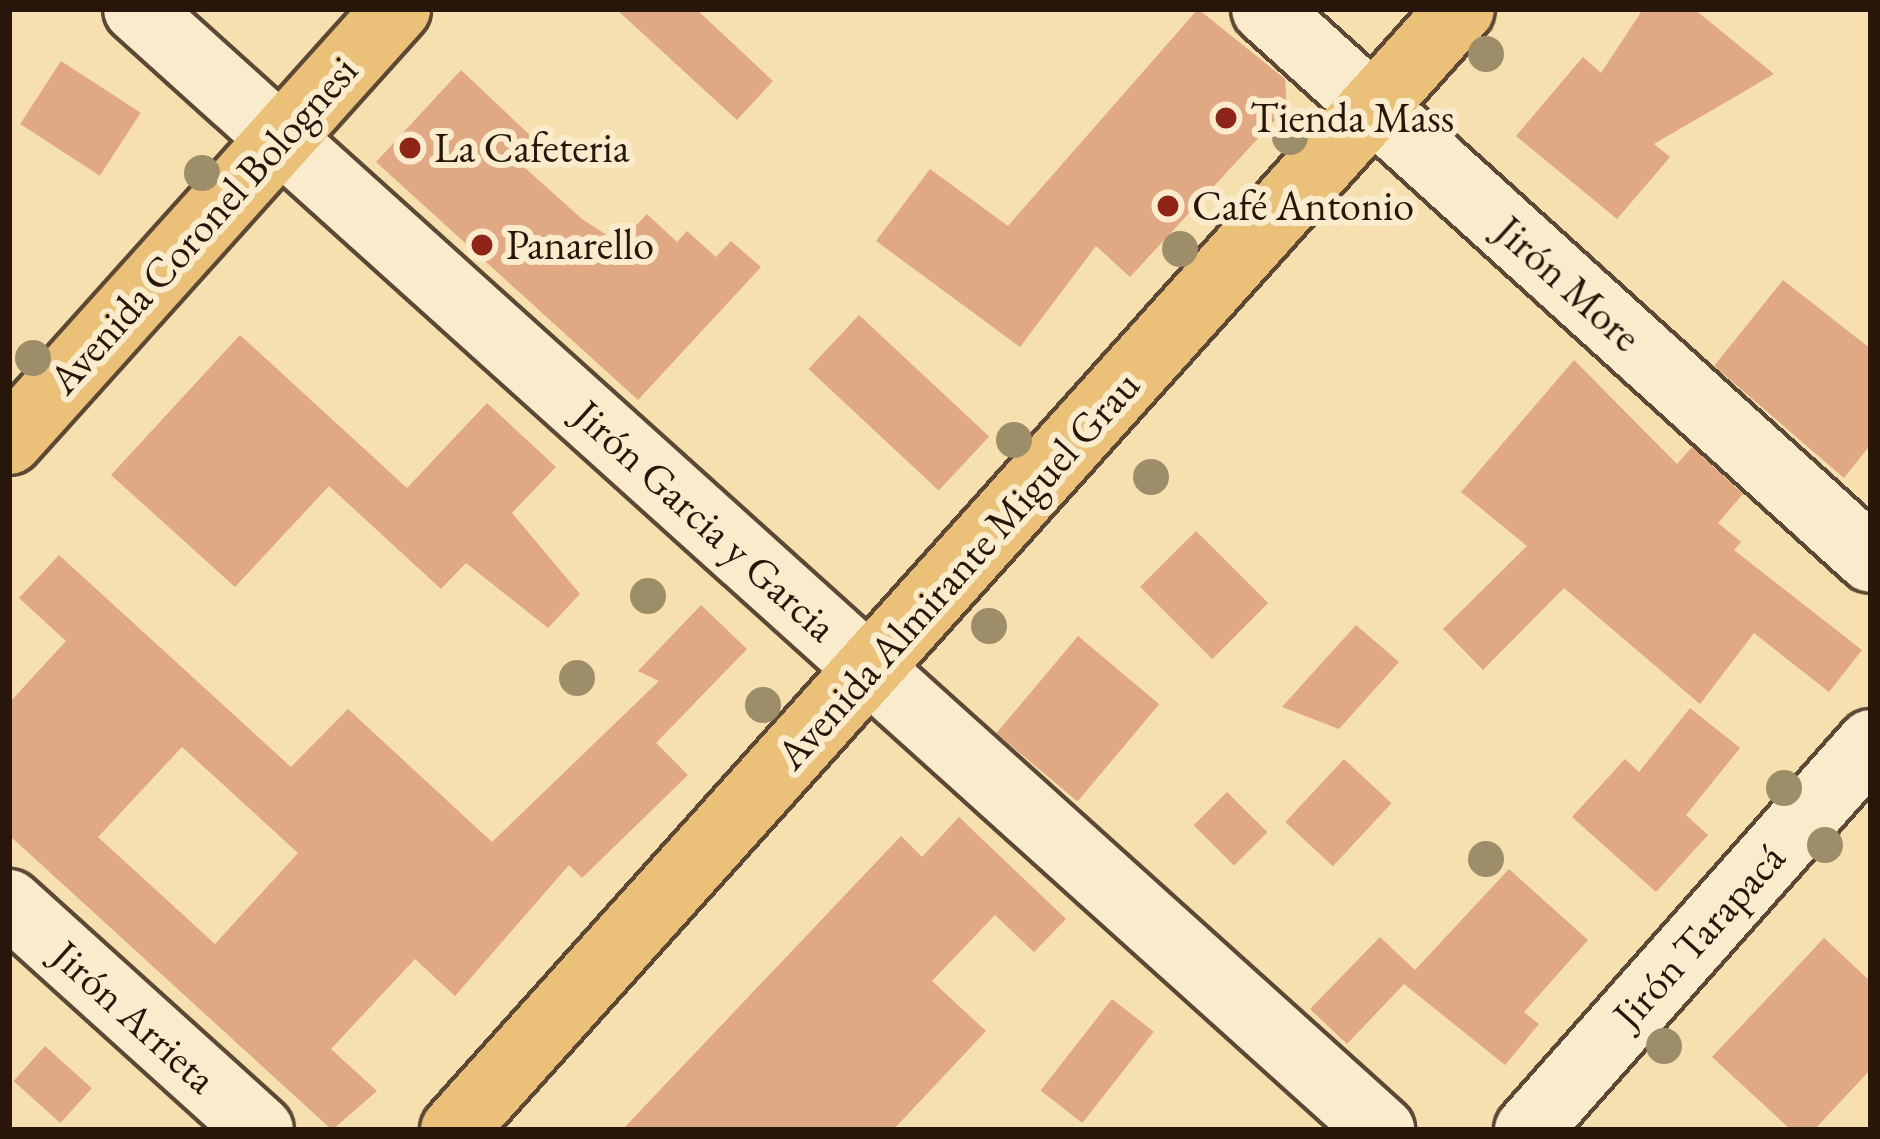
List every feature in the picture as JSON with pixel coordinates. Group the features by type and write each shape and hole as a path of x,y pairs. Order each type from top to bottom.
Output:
{"main road":[{"name":"Avenida Coronel Bolognesi","path":"9,441 397,9"},
{"name":"Avenida Almirante Miguel Grau","path":"454,1130 1461,9"}],"street":[{"name":"Jirón Garcia y Garcia","path":"136,9 1381,1130"},
{"name":"Jirón More","path":"1265,9 1871,559"},
{"name":"Jirón Tarapacá","path":"1528,1130 1871,743"},
{"name":"Jirón Arrieta","path":"9,903 260,1130"}],"building":[{"path":"616,9 696,9 773,81 737,120"},
{"path":"1198,9 1285,79 1287,107 1130,277 1096,246 1020,347 876,241 930,169 1008,226"},
{"path":"1643,9 1694,9 1774,74 1654,144 1670,157 1617,219 1516,136 1583,57 1601,73"},
{"path":"61,61 141,113 100,176 20,124"},
{"path":"461,70 533,138 514,158 582,219 619,243 647,214 677,242 687,231 716,257 731,241 761,267 638,400 376,162"},
{"path":"1783,280 1871,349 1871,444 1844,478 1714,366"},
{"path":"859,315 989,436 939,491 809,369"},
{"path":"240,335 407,488 487,403 556,467 512,513 580,594 548,628 466,563 441,589 329,486 235,587 111,475"},
{"path":"1574,360 1677,464 1692,447 1743,494 1718,523 1741,542 1734,550 1862,650 1829,692 1754,633 1700,704 1564,588 1483,670 1443,629 1527,546 1461,492"},
{"path":"1196,531 1268,603 1212,659 1140,587"},
{"path":"59,555 291,767 348,709 492,842 659,681 638,671 701,605 747,649 656,743 688,775 582,878 569,865 455,996 415,959 331,1049 377,1091 332,1130 9,835 9,703 66,641 19,598","holes":["182,747 298,853 215,944 98,837"]},
{"path":"1356,625 1399,662 1339,729 1282,707"},
{"path":"1078,636 1159,704 1078,801 996,733"},
{"path":"1690,708 1740,748 1686,815 1708,835 1656,892 1572,817 1625,759 1639,772"},
{"path":"1344,759 1392,803 1333,866 1285,822"},
{"path":"1227,792 1267,832 1234,866 1194,825"},
{"path":"959,817 1066,919 1034,952 995,915 932,981 986,1031 893,1130 622,1130 901,836 922,857"},
{"path":"1509,869 1588,940 1524,1012 1539,1024 1505,1065 1404,984 1347,1044 1310,1009 1380,937 1415,970"},
{"path":"1824,938 1871,982 1871,1069 1814,1130 1791,1130 1712,1057"},
{"path":"1112,999 1154,1032 1082,1123 1041,1090"},
{"path":"45,1046 92,1088 60,1123 14,1081"}],"place":[{"name":"Tienda Mass","path":"1226,118"},
{"name":"La Cafeteria","path":"410,148"},
{"name":"Café Antonio","path":"1168,206"},
{"name":"Panarello","path":"482,245"}]}
